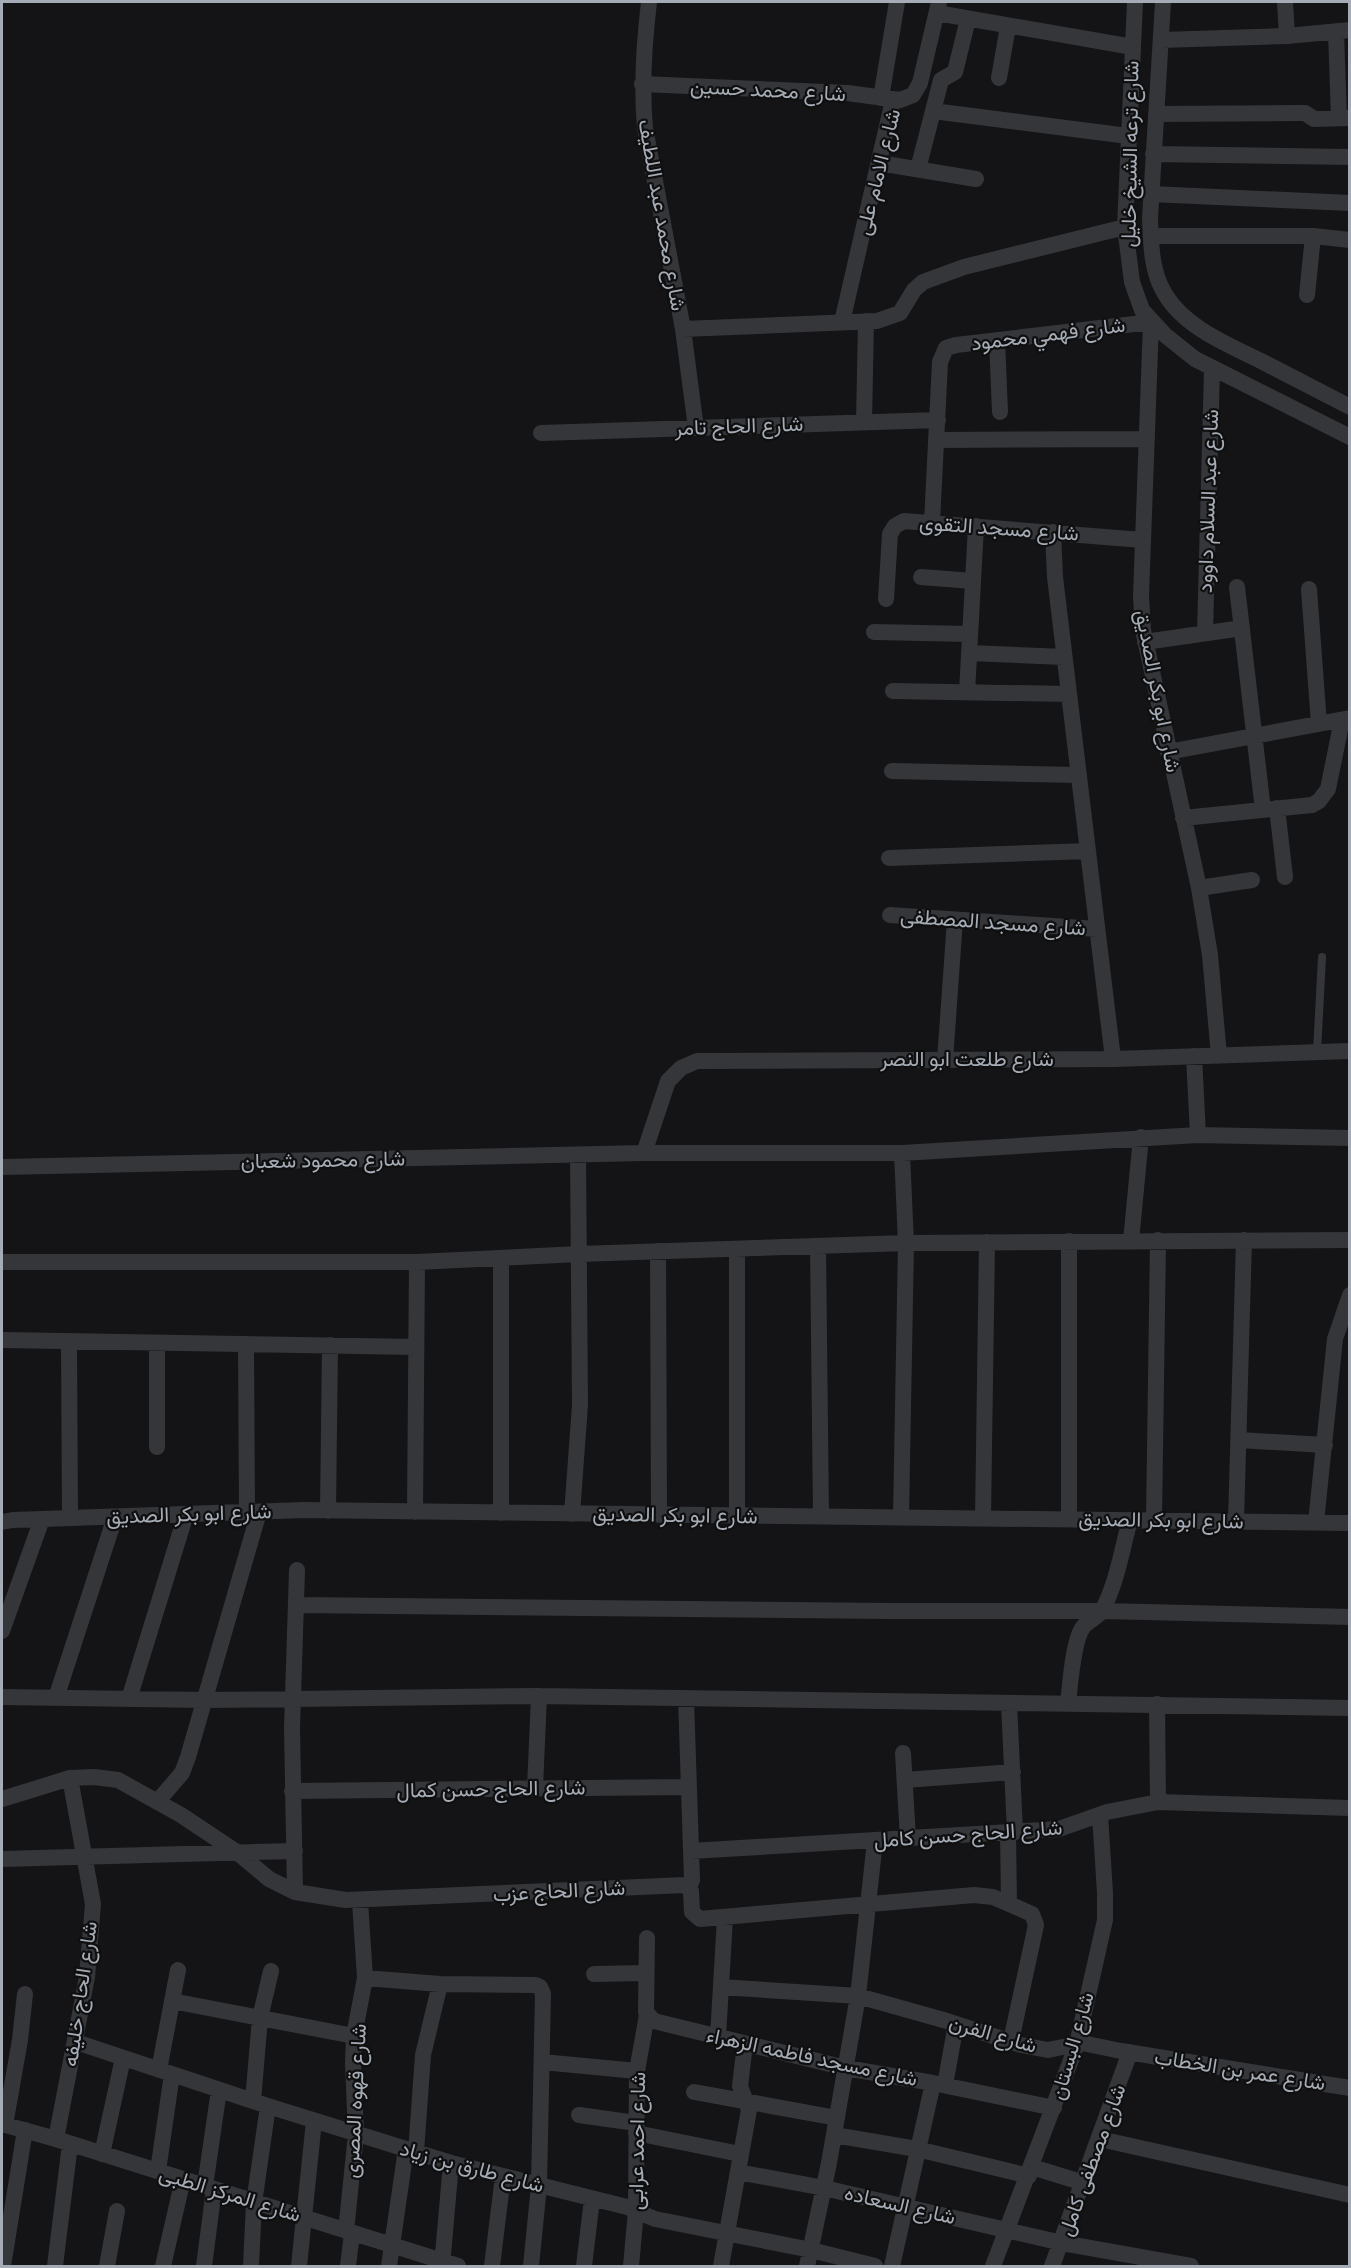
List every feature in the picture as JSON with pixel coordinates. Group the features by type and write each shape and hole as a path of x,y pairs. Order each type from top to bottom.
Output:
{"street":[{"name":"شارع محمد عبد اللطيف","path":"649,2 642,64 645,128 682,329 696,428"},
{"path":"887,99 897,2"},
{"name":"شارع ترعه الشيخ خليل","path":"1135,2 1125,227 1132,282 1142,310 1151,322 1180,348 1212,369 1350,437"},
{"name":"شارع ترعه الشيخ خليل","path":"1163,2 1153,154 1151,236 1156,274 1164,294 1178,311 1215,337 1348,401"},
{"path":"1285,2 1287,36"},
{"path":"938,7 968,19 1132,47"},
{"name":"شارع الامام على","path":"842,322 879,163 887,99 907,98 917,90 938,7"},
{"path":"918,169 941,80 955,72 968,19"},
{"path":"999,78 1008,26"},
{"path":"1156,114 1305,113 1314,119 1344,118 1343,31 1287,36 1161,40"},
{"name":"شارع محمد حسين","path":"642,84 838,92 887,99"},
{"path":"933,111 1128,136"},
{"path":"1153,154 1350,157"},
{"path":"879,163 976,179"},
{"path":"1151,194 1350,203"},
{"path":"682,329 877,321 900,313 914,290 923,282 964,267 1125,227"},
{"path":"1151,236 1313,236 1350,240"},
{"path":"1307,295 1313,236"},
{"path":"864,422 866,321"},
{"name":"شارع فهمي محمود","path":"938,420 941,357 946,348 1151,322"},
{"name":"شارع ابو بكر الصديق","path":"1151,322 1141,596 1145,642 1199,888 1210,955 1219,1056"},
{"path":"997,340 1000,412"},
{"name":"شارع عبد السلام داوود","path":"1204,633 1212,369"},
{"path":"932,523 938,420"},
{"name":"شارع الحاج تامر","path":"541,433 938,420"},
{"path":"937,440 1147,440"},
{"name":"شارع مسجد التقوى","path":"886,599 892,529 904,521 1143,540"},
{"path":"967,692 976,526"},
{"path":"1053,532 1053,562 1113,1059"},
{"path":"921,577 973,581"},
{"name":"شارع عبد السلام داوود","path":"1237,587 1254,736 1285,877"},
{"path":"1309,589 1319,724"},
{"path":"1145,642 1242,628"},
{"path":"874,632 970,634"},
{"path":"969,653 1064,657"},
{"path":"894,691 1069,694"},
{"path":"1168,752 1346,719 1328,789 1324,796 1312,805 1183,818"},
{"path":"892,771 1079,776"},
{"path":"890,858 1088,850"},
{"path":"1199,888 1252,880"},
{"name":"شارع مسجد المصطفى","path":"890,915 1097,929"},
{"path":"945,1060 956,920"},
{"name":"شارع طلعت ابو النصر","path":"644,1154 668,1081 681,1068 697,1060 1113,1059 1350,1051"},
{"path":"1194,1056 1198,1135"},
{"name":"شارع محمود شعبان","path":"2,1167 578,1155 902,1153 1198,1135 1350,1138"},
{"path":"1131,1240 1141,1137"},
{"path":"902,1153 906,1243 902,1517"},
{"path":"572,1514 580,1406 578,1155"},
{"path":"1154,1520 1158,1240"},
{"path":"1236,1521 1244,1240"},
{"path":"2,1262 417,1262 906,1243 1350,1240"},
{"path":"1069,1241 1069,1519"},
{"path":"983,1518 987,1242"},
{"path":"818,1246 821,1516"},
{"path":"737,1249 737,1516"},
{"path":"658,1251 659,1515"},
{"path":"501,1259 501,1513"},
{"path":"416,1512 417,1262"},
{"path":"1317,1522 1335,1339 1350,1295"},
{"path":"2,1340 417,1347"},
{"path":"69,1342 70,1518"},
{"path":"157,1342 157,1447"},
{"path":"157,1802 182,1773 205,1700 253,1512 246,1344"},
{"path":"328,1510 330,1345"},
{"path":"1239,1440 1325,1445"},
{"name":"شارع ابو بكر الصديق","path":"2,1522 328,1510 1350,1523"},
{"path":"129,1699 186,1514"},
{"path":"56,1698 115,1517"},
{"path":"2,1631 42,1519"},
{"path":"1068,1704 1075,1652 1082,1629 1092,1618 1103,1611 1130,1520"},
{"path":"295,1892 292,1791 297,1570"},
{"path":"297,1605 1103,1611 1350,1617"},
{"path":"2,1697 205,1700 539,1696 1350,1708"},
{"path":"536,1788 539,1696"},
{"path":"686,1698 692,1880 689,1887 692,1912 695,1916 700,1919 725,1918 984,1895 1009,1904 1032,1914 1036,1925 1011,2042"},
{"path":"1009,1904 1013,1772 1010,1703"},
{"path":"1158,1704 1158,1802"},
{"path":"903,1753 908,1839"},
{"path":"905,1780 1013,1772"},
{"name":"شارع الحاج عزب","path":"2,1799 70,1778 94,1777 118,1780 181,1815 238,1853 269,1880 295,1892 360,1901 685,1885 689,1887"},
{"name":"شارع الحاج خليفه","path":"55,2266 63,2141 87,1977 93,1904 70,1778"},
{"name":"شارع الحاج حسن كمال","path":"292,1791 689,1787"},
{"name":"شارع الحاج حسن كامل","path":"691,1851 1059,1829 1138,1804 1158,1802 1350,1809"},
{"name":"شارع البستان","path":"993,2266 1077,2044 1105,1920 1100,1815"},
{"path":"809,2258 834,2135 858,1996 875,1841"},
{"path":"2,1859 295,1851"},
{"name":"شارع قهوه المصرى","path":"348,2266 356,2134 352,2063 354,2036 365,1978 360,1901"},
{"path":"718,2037 725,1918"},
{"path":"647,1938 647,2015"},
{"path":"158,2171 172,2001 178,1970"},
{"path":"250,2266 261,2104 260,2018 271,1971"},
{"path":"594,1974 646,1973"},
{"path":"365,1978 440,1984 534,1985 540,1987 543,1994 539,2186 531,2266"},
{"path":"389,2266 411,2151 423,2055 440,1984"},
{"name":"شارع الفرن","path":"721,1987 858,1996 1011,2042 1048,2050 1077,2044 1092,2044 1130,2052"},
{"path":"3,2124 20,2040 25,1994"},
{"path":"172,2001 354,2036"},
{"name":"شارع مسجد فاطمه الزهراء","path":"647,2015 654,2021 846,2068 939,2084 1054,2108"},
{"name":"شارع احمد عرابى","path":"631,2266 636,2211 638,2071 647,2015"},
{"path":"892,2266 917,2149 956,2024"},
{"name":"شارع طارق بن زياد","path":"76,2042 261,2104 451,2163 636,2211 655,2219 726,2233 809,2258 875,2266"},
{"path":"721,2266 749,2110 740,2086 745,2044"},
{"name":"شارع عمر بن الخطاب","path":"1130,2052 1350,2088"},
{"name":"شارع مصطفى كامل","path":"1052,2266 1130,2052"},
{"path":"102,2154 123,2058"},
{"path":"542,2062 638,2071"},
{"path":"204,2266 219,2090"},
{"path":"694,2092 837,2118"},
{"path":"579,2115 740,2154"},
{"path":"298,2266 314,2121"},
{"name":"شارع المركز الطبى","path":"3,2124 254,2203 303,2216 447,2265"},
{"path":"3,2266 25,2130"},
{"path":"834,2135 917,2149 1084,2183"},
{"path":"1100,2139 1350,2195"},
{"path":"447,2265 451,2163"},
{"name":"شارع السعاده","path":"738,2172 824,2188 1062,2242 1191,2266"},
{"path":"492,2266 503,2176"},
{"path":"164,2266 183,2179"},
{"path":"584,2266 592,2199"},
{"path":"107,2266 117,2211"}],"lane":[{"path":"1317,1052 1322,957"}]}
